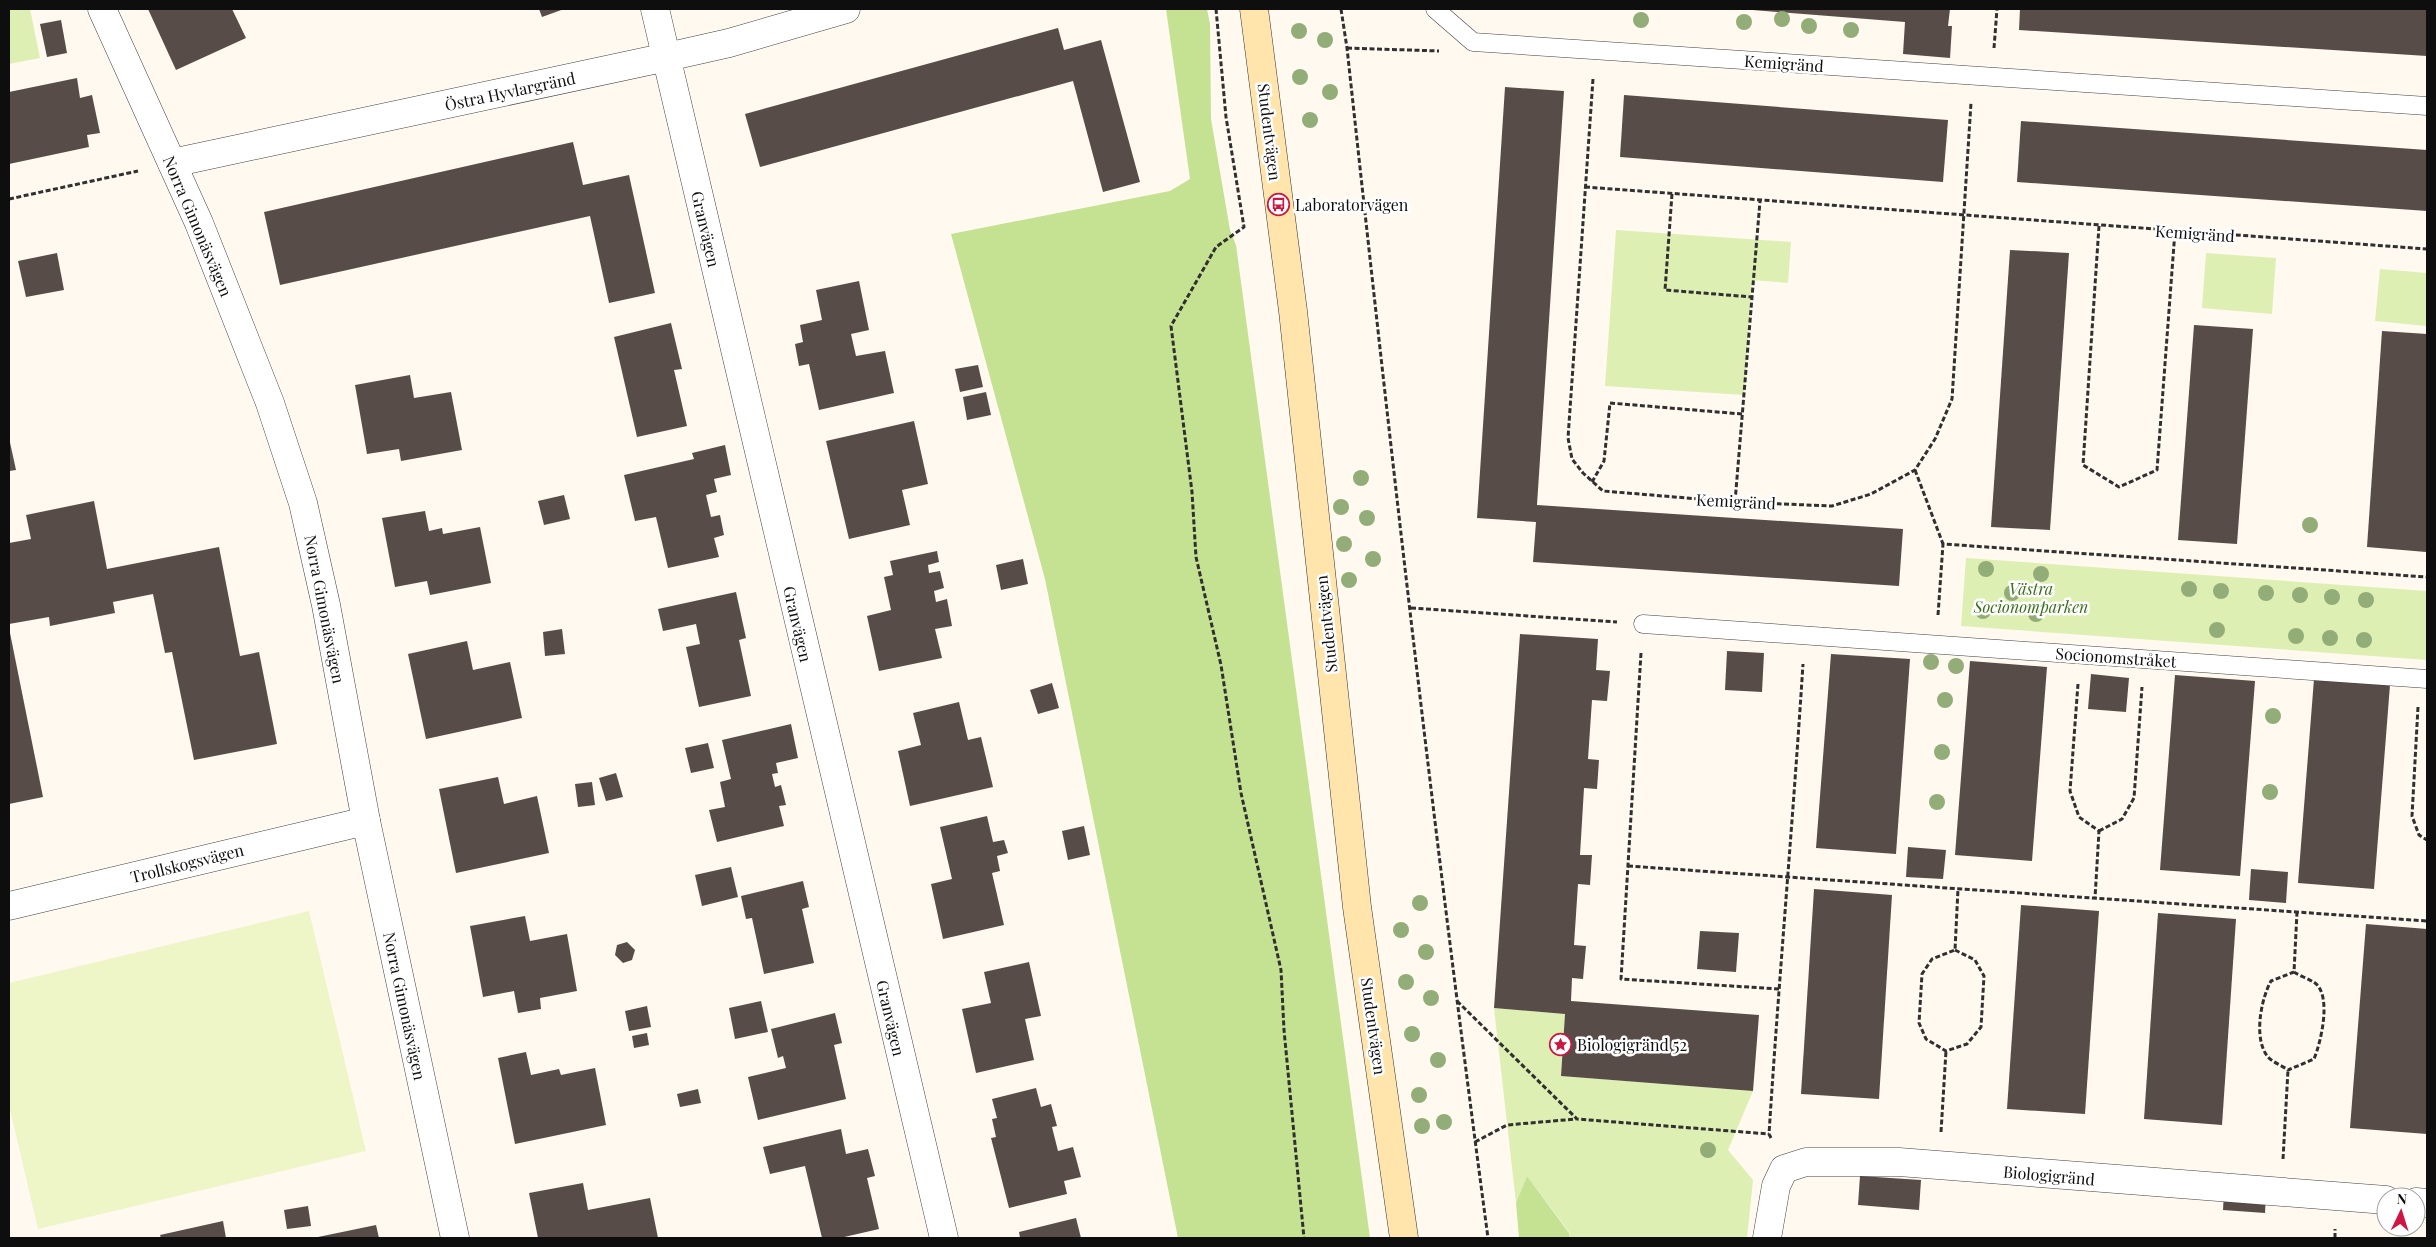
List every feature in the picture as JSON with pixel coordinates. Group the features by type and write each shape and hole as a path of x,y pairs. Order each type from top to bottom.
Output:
{"street":[{"name":"Norra Gimonäsvägen","path":"102,9 172,163 270,403 303,503 326,605 366,821 455,1238"},
{"name":"Granvägen","path":"655,9 944,1238"},
{"name":"Östra Hyvlargränd","path":"172,163 729,43 846,9"},
{"name":"Studentvägen","path":"1254,9 1292,311 1357,907 1404,1238"},
{"name":"Trollskogsvägen","path":"9,906 366,821"},
{"name":"Biologigränd","path":"1784,1169 1806,1162 1899,1162 2281,1194 2376,1199"},
{"path":"1767,1238 1776,1186 1784,1169"}],"lane":[{"path":"1435,9 1473,42"},
{"name":"Kemigränd","path":"1473,42 2427,106"},
{"name":"Socionomstråket","path":"1643,624 2423,678"}],"path":[{"path":"1216,9 1226,117 1244,228 1216,247 1171,326 1192,492 1196,557 1222,665 1241,793 1281,970 1284,1030 1304,1238"},
{"path":"1341,9 1457,1001 1488,1238"},
{"path":"1993,77 1997,9"},
{"path":"1347,48 1452,52 1473,42"},
{"name":"Kemigränd","path":"1595,51 1568,438 1572,459 1592,482 1603,491 1735,502 1832,506 1870,494 1915,470 1935,439 1952,399 1972,75"},
{"path":"9,199 172,163"},
{"name":"Kemigränd","path":"1585,187 2427,249"},
{"path":"1672,194 1665,290 1752,297"},
{"path":"1735,502 1760,201"},
{"path":"2099,226 2083,465 2119,487 2157,470 2175,231"},
{"path":"1592,482 1604,461 1610,402 1742,414"},
{"path":"1915,470 1943,544 1936,644"},
{"path":"1943,544 2427,577"},
{"path":"1411,608 1643,624 1621,979 1779,989"},
{"path":"1784,1169 1769,1134 1779,989 1790,877 1805,635"},
{"path":"2080,654 2070,791 2079,817 2099,832"},
{"path":"2099,832 2122,819 2134,798 2144,659"},
{"path":"2423,678 2412,816 2420,835 2427,840"},
{"path":"2095,898 2099,832"},
{"path":"1628,866 2427,922"},
{"path":"1955,950 1958,889"},
{"path":"2294,972 2297,912"},
{"path":"1955,950 1975,960 1984,976 1981,1027 1967,1044 1946,1051 1926,1039 1918,1023 1922,974 1932,959 1955,950"},
{"path":"2294,972 2316,984 2324,1000 2322,1040 2314,1058 2288,1070 2268,1057 2260,1039 2263,996 2271,981 2294,972"},
{"path":"1457,1001 1577,1119"},
{"path":"1939,1166 1946,1051"},
{"path":"2281,1194 2288,1070"},
{"path":"1475,1142 1507,1125 1577,1119 1769,1134"}],"green space":[{"path":"9,9 30,9 40,58 9,64"},
{"path":"1166,9 1207,9 1210,24 1211,119 1230,230 1236,245 1370,1238 1178,1238 1045,579 951,234 1170,191 1190,179"},
{"path":"1616,230 1791,242 1788,283 1752,280 1744,395 1605,386"},
{"path":"2206,253 2276,258 2272,314 2202,308"},
{"path":"2380,269 2427,273 2427,326 2375,321"},
{"name":"Västra Socionomparken","path":"1966,558 2427,591 2427,660 1961,626"},
{"path":"309,911 366,1151 38,1229 9,1105 9,983"},
{"path":"1494,1008 1565,1014 1561,1076 1753,1091 1728,1150 1753,1180 1747,1238 1569,1238 1569,1232 1527,1176 1516,1203"},
{"path":"1527,1176 1569,1233 1569,1238 1519,1238 1516,1203"}],"building":[{"path":"148,9 232,9 246,38 176,70"},
{"path":"539,9 564,9 542,17"},
{"path":"1740,9 1950,9 1948,26 1952,26 1950,58 1903,54 1905,22"},
{"path":"2020,9 2427,9 2427,56 2019,30"},
{"path":"61,20 67,53 47,57 40,24"},
{"path":"1058,28 1064,50 1101,40 1140,182 1103,192 1073,81 760,167 745,114"},
{"path":"77,78 80,98 92,95 100,133 87,135 89,147 9,164 9,92"},
{"path":"1505,87 1564,91 1537,505 1903,529 1899,586 1533,562 1536,522 1477,518"},
{"path":"1624,95 1948,120 1943,182 1620,157"},
{"path":"2021,121 2427,150 2427,211 2017,182"},
{"path":"573,142 583,185 629,175 655,293 609,303 590,216 280,285 264,212"},
{"path":"2010,250 2069,253 2050,530 1991,527"},
{"path":"57,253 64,290 26,297 18,261"},
{"path":"859,281 869,330 851,334 856,356 885,351 894,393 819,410 809,364 799,366 795,344 803,342 800,325 822,320 816,290"},
{"path":"671,323 682,369 674,370 687,426 637,437 614,337"},
{"path":"2194,325 2253,329 2237,544 2178,540"},
{"path":"2382,331 2427,334 2426,552 2367,547"},
{"path":"978,365 983,387 960,392 955,369"},
{"path":"410,375 414,398 451,392 462,450 401,461 399,449 367,454 355,385"},
{"path":"986,392 991,415 967,420 963,397"},
{"path":"914,421 928,484 902,490 910,525 849,539 826,441"},
{"path":"9,438 16,470 9,471"},
{"path":"725,445 731,475 714,479 717,492 706,495 711,517 720,515 724,535 714,538 719,557 668,568 656,517 635,521 624,475 694,459 692,453"},
{"path":"564,495 570,519 544,525 538,501"},
{"path":"94,501 107,569 219,547 240,656 259,652 277,744 194,760 172,652 165,653 153,594 113,602 115,613 50,626 49,617 9,624 9,543 31,539 26,515"},
{"path":"425,511 429,531 442,528 443,534 480,527 491,583 430,595 427,581 395,587 382,518"},
{"path":"937,551 939,562 928,565 929,573 940,571 944,588 934,591 936,602 947,599 952,626 935,629 942,658 879,671 867,616 891,610 884,577 893,575 890,561"},
{"path":"1023,559 1028,584 1001,590 996,565"},
{"path":"736,592 746,638 739,640 751,696 699,707 686,647 700,644 696,624 663,631 658,609"},
{"path":"9,628 43,797 9,804"},
{"path":"562,629 565,654 545,656 543,632"},
{"path":"1520,634 1598,639 1596,670 1610,671 1607,701 1592,700 1588,759 1599,760 1597,789 1584,788 1580,855 1592,855 1590,885 1578,884 1574,945 1586,946 1583,979 1572,978 1571,1001 1759,1015 1753,1091 1561,1076 1565,1014 1494,1008"},
{"path":"467,641 473,670 510,662 522,718 426,739 408,654"},
{"path":"1727,651 1764,653 1762,692 1725,690"},
{"path":"1831,654 1910,659 1896,854 1816,848"},
{"path":"1970,661 2047,667 2032,861 1955,855"},
{"path":"2091,674 2129,678 2126,712 2088,709"},
{"path":"2175,675 2255,681 2240,876 2160,870"},
{"path":"2314,679 2390,685 2374,889 2298,883"},
{"path":"1052,683 1059,708 1038,714 1030,690"},
{"path":"959,702 968,740 981,737 993,787 910,806 898,751 921,745 913,713"},
{"path":"791,724 798,758 776,763 778,773 772,774 775,787 781,785 786,805 779,806 784,826 717,842 709,810 725,807 720,782 731,779 722,740"},
{"path":"708,743 714,768 691,773 685,748"},
{"path":"616,773 623,797 606,801 599,778"},
{"path":"498,777 504,804 537,796 549,853 456,873 439,789"},
{"path":"592,782 595,805 578,807 575,784"},
{"path":"987,816 993,842 1004,840 1008,853 997,856 1000,871 992,873 1004,925 943,939 931,884 952,879 940,827"},
{"path":"1084,826 1090,855 1068,860 1062,831"},
{"path":"1908,847 1946,850 1943,879 1906,877"},
{"path":"731,867 738,897 702,906 695,875"},
{"path":"2251,869 2288,872 2286,903 2249,900"},
{"path":"803,881 809,907 802,909 814,963 764,974 752,918 746,919 741,896"},
{"path":"1814,889 1892,895 1879,1099 1801,1094"},
{"path":"2021,905 2099,911 2085,1114 2007,1109"},
{"path":"2158,913 2236,919 2222,1125 2144,1119"},
{"path":"525,916 530,941 567,934 577,991 540,998 541,1009 518,1013 514,991 483,997 470,926"},
{"path":"2366,924 2427,929 2427,1134 2350,1128"},
{"path":"1700,931 1739,933 1736,972 1697,969"},
{"path":"627,942 635,950 632,960 623,963 615,955 617,945"},
{"path":"1029,962 1041,1016 1025,1019 1034,1060 976,1073 962,1009 991,1003 984,972"},
{"path":"761,1001 768,1032 735,1039 729,1008"},
{"path":"647,1006 651,1027 629,1031 625,1011"},
{"path":"835,1013 842,1043 834,1045 846,1099 758,1120 748,1077 786,1068 783,1056 778,1058 771,1029"},
{"path":"647,1033 649,1045 634,1048 632,1036"},
{"path":"526,1052 531,1075 559,1069 561,1075 595,1068 606,1125 515,1144 498,1058"},
{"path":"1036,1088 1041,1107 1051,1104 1057,1126 1052,1127 1058,1151 1073,1147 1081,1177 1064,1181 1067,1194 1009,1208 991,1138 996,1137 992,1119 997,1118 992,1099"},
{"path":"698,1089 701,1103 680,1107 677,1094"},
{"path":"841,1129 846,1154 868,1149 875,1176 867,1178 879,1229 840,1238 822,1238 805,1166 770,1174 763,1147"},
{"path":"1860,1176 1921,1180 1919,1210 1858,1205"},
{"path":"583,1183 588,1210 650,1198 658,1238 538,1238 529,1193"},
{"path":"2224,1191 2266,1194 2265,1213 2223,1210"},
{"path":"308,1206 311,1226 287,1229 284,1210"},
{"path":"1076,1218 1081,1238 1020,1238 1019,1232"},
{"path":"223,1221 226,1238 161,1238 160,1235"},
{"path":"376,1225 379,1238 318,1238 318,1237"}],"place":[{"name":"Laboratorvägen","path":"1279,204"},
{"name":"Biologigränd 52","path":"1561,1044"}]}
